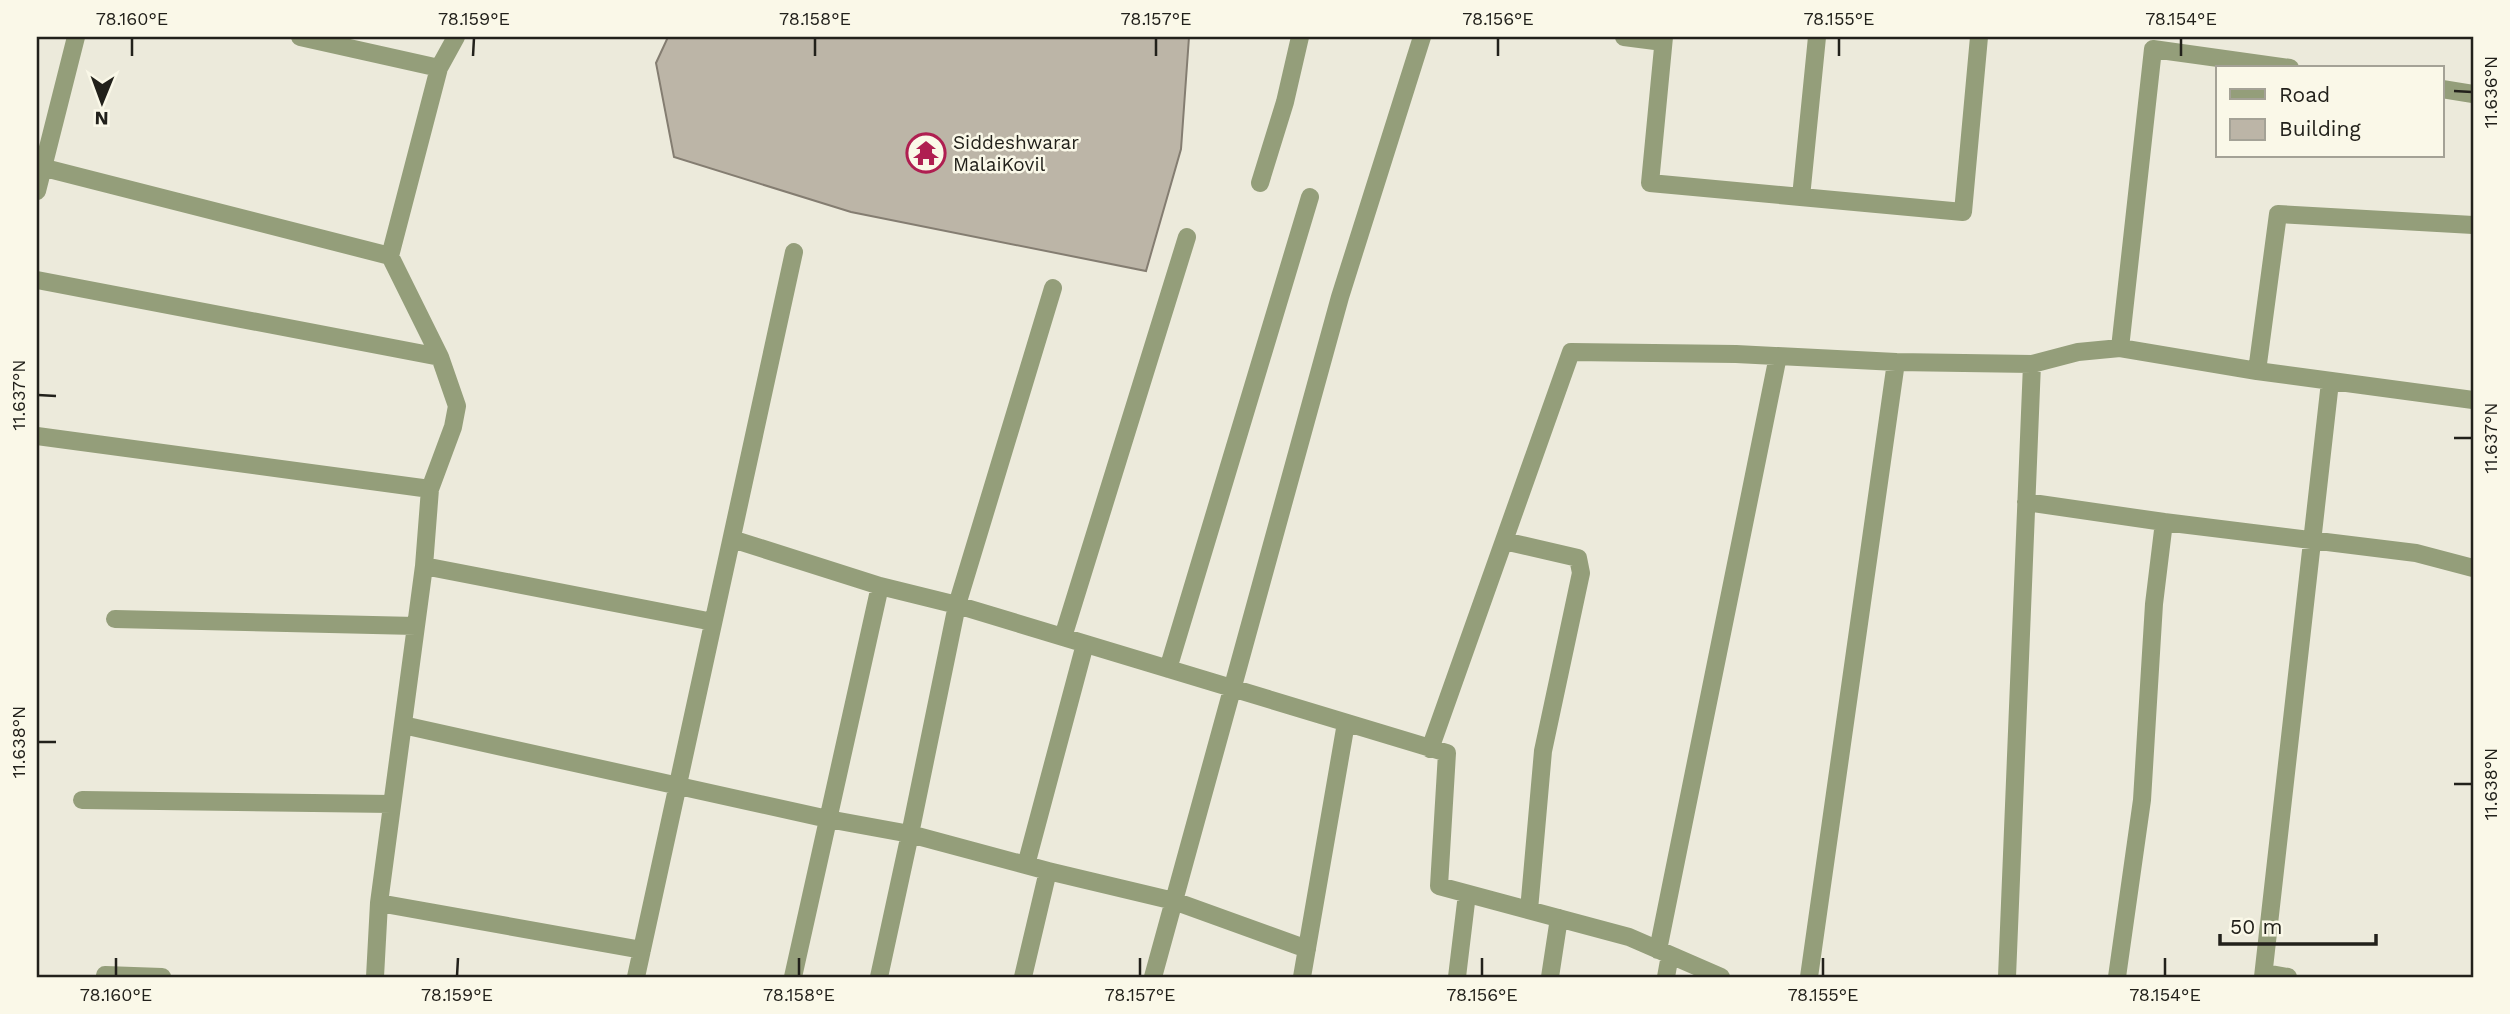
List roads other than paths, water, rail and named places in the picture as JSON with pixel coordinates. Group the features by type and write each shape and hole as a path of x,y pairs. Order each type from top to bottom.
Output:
{"street":[{"path":"37,191 40,167 76,37"},
{"path":"299,37 439,68"},
{"path":"375,977 379,903 424,566 429,489 453,427 457,406 440,358 390,256 439,68 456,37"},
{"path":"1260,183 1285,102 1300,37"},
{"path":"1153,977 1340,297 1422,37"},
{"path":"1624,37 1663,40 1650,183 1963,212 1979,37"},
{"path":"1801,197 1817,37"},
{"path":"2120,348 2153,49 2276,66"},
{"path":"2444,89 2473,94"},
{"path":"40,167 390,256"},
{"path":"1168,669 1310,197"},
{"path":"2257,371 2278,214 2473,225"},
{"path":"1063,637 1187,237"},
{"path":"636,977 794,252"},
{"path":"37,280 440,358"},
{"path":"879,977 957,605 1054,288"},
{"path":"1430,749 1571,352 2032,365 2078,352 2120,348 2330,383 2473,400"},
{"path":"1666,977 1664,952 1777,356"},
{"path":"1809,977 1896,362"},
{"path":"2007,977 2032,365"},
{"path":"2288,977 2263,975 2330,383"},
{"path":"37,436 429,489"},
{"path":"2026,502 2416,553 2473,568"},
{"path":"2117,977 2142,800 2154,604 2164,522"},
{"path":"732,538 880,586 957,605 1447,753 1439,886 1629,937 1720,977"},
{"path":"1504,541 1578,558 1581,573 1543,751 1529,910"},
{"path":"424,566 713,622"},
{"path":"793,977 880,586"},
{"path":"116,619 416,626"},
{"path":"1026,865 1086,644"},
{"path":"1302,977 1346,723"},
{"path":"402,725 828,819 910,834 1174,901 1307,949"},
{"path":"82,800 392,804"},
{"path":"1023,977 1048,871"},
{"path":"1457,977 1467,894"},
{"path":"379,903 642,950"},
{"path":"1550,977 1559,918"},
{"path":"105,975 162,977"}],"place":[{"name":"Siddeshwarar MalaiKovil","path":"926,153"}]}
